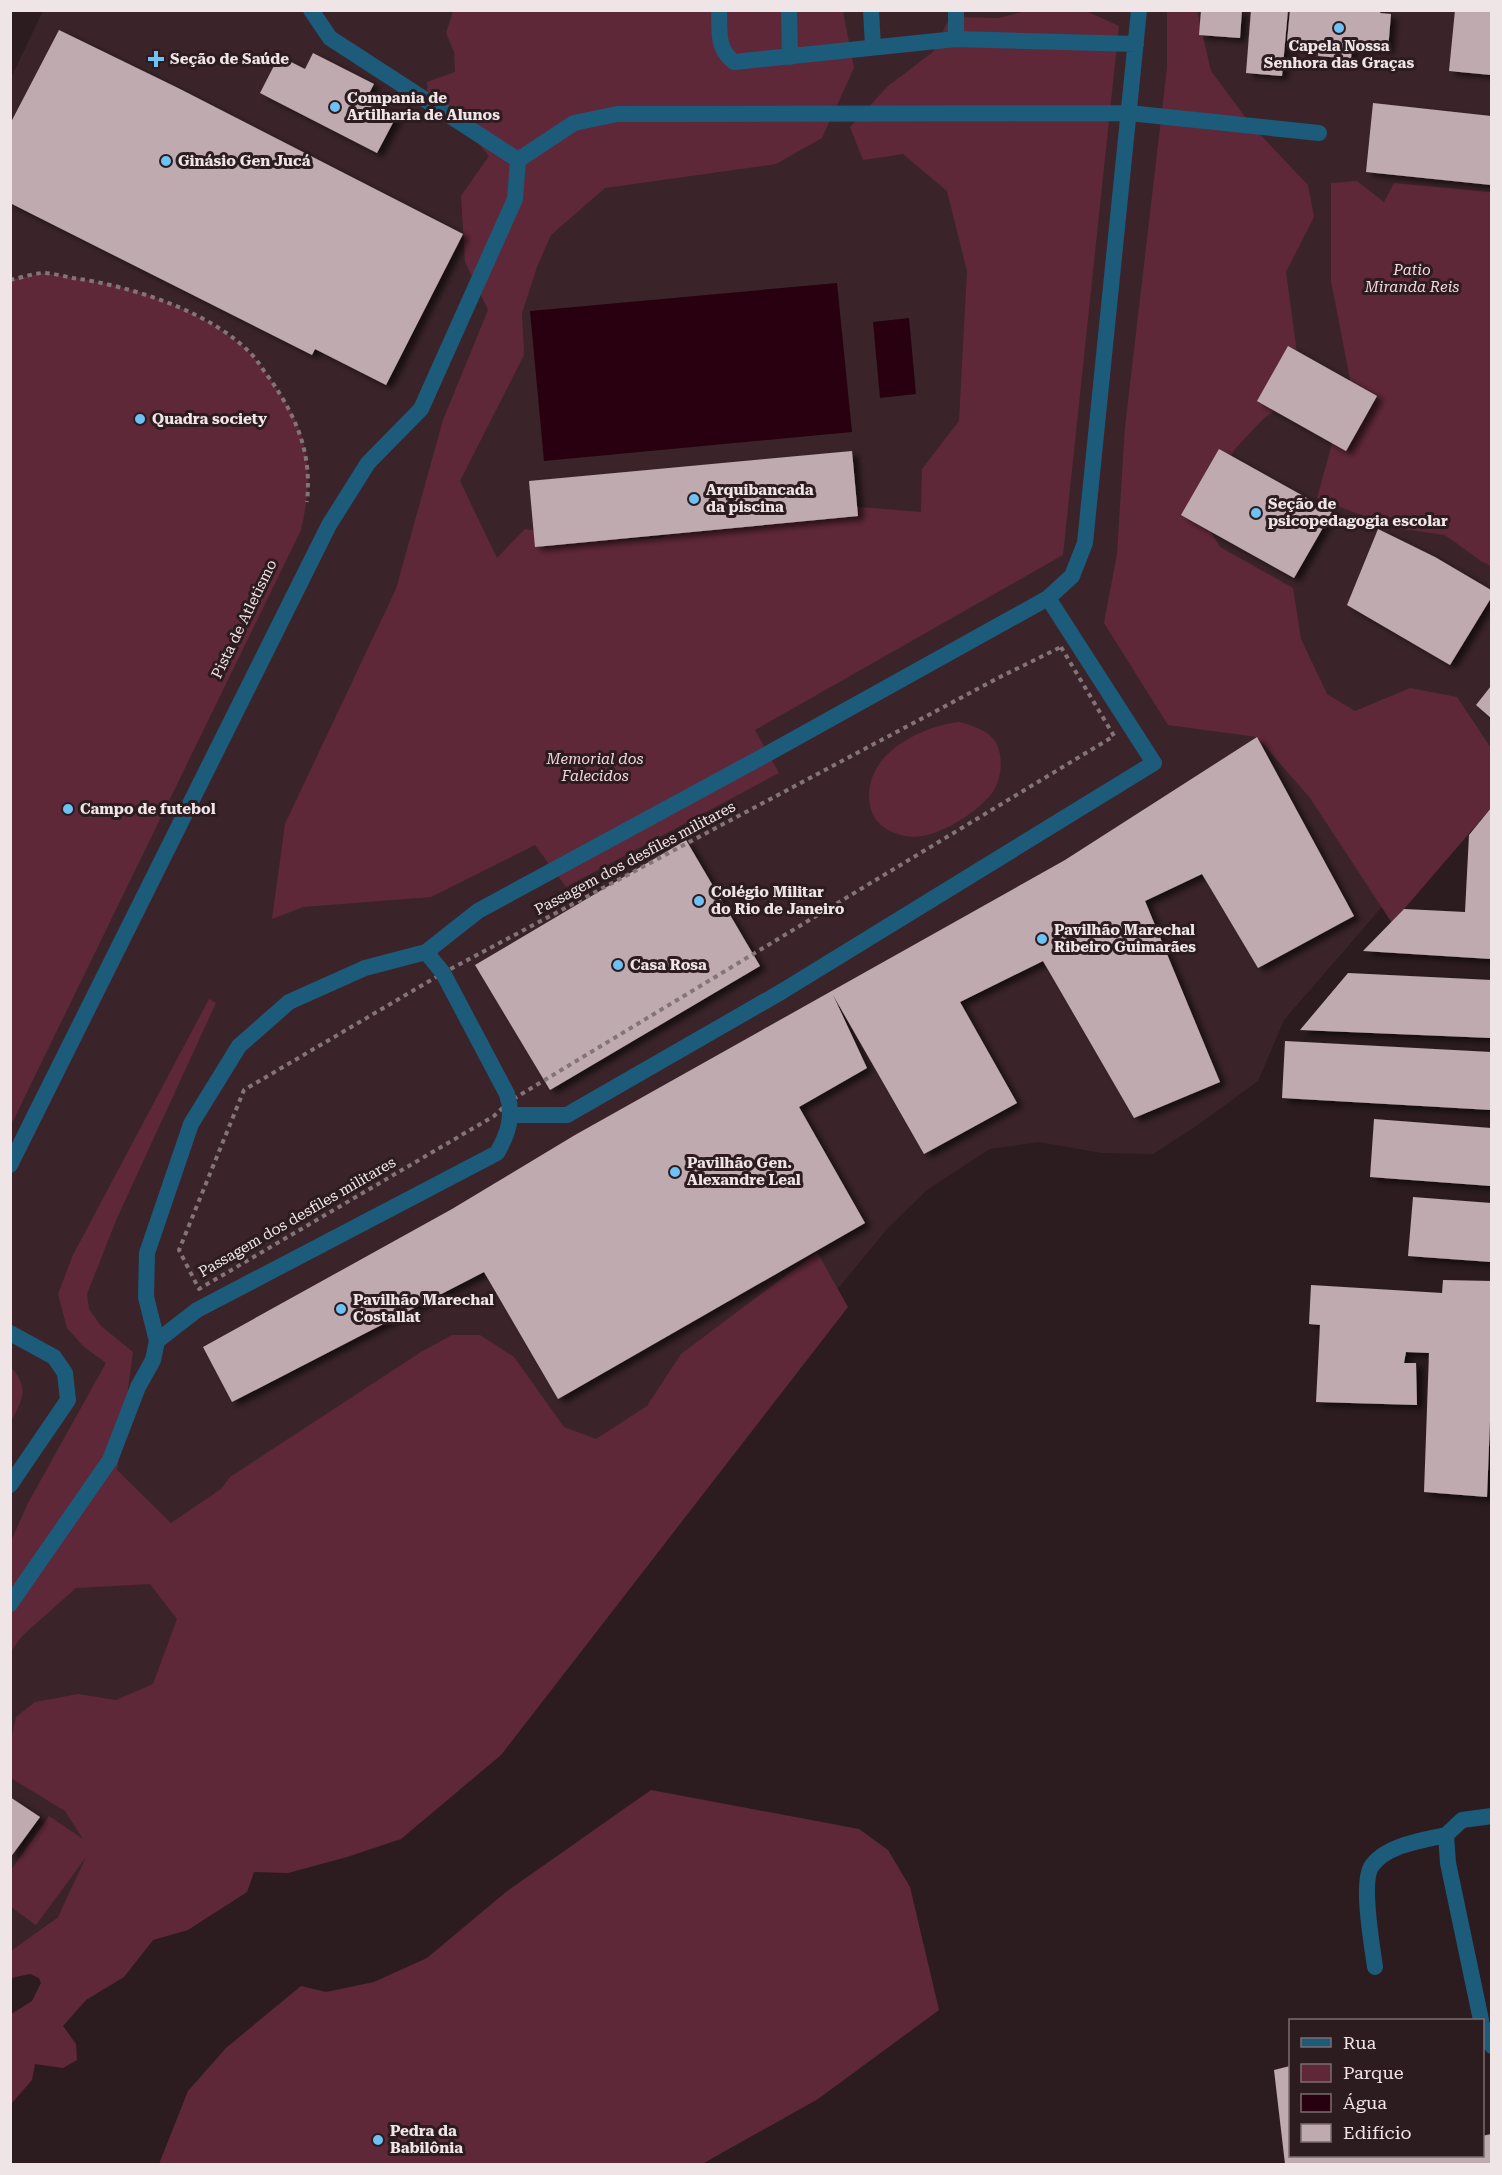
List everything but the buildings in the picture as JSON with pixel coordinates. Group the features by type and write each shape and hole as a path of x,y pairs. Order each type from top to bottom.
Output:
{"street":[{"path":"311,10 330,38 518,160"},
{"path":"719,10 720,46 726,56 734,62 956,39 1136,44"},
{"path":"789,10 790,57"},
{"path":"871,10 873,47"},
{"path":"956,10 956,39"},
{"path":"10,1604 110,1460 138,1387 153,1360 157,1341 146,1297 147,1252 190,1124 239,1046 289,1002 365,968 426,952 478,911 750,764 1048,598 1072,576 1086,543 1139,10"},
{"path":"518,160 574,123 617,114 1129,113 1319,133"},
{"path":"10,1165 329,525 368,462 422,409 515,199 518,160"},
{"path":"510,1108 567,1114 781,992 1154,763 1048,598"},
{"path":"157,1341 197,1310 497,1153 507,1136 510,1108 500,1077 443,973 426,952"},
{"path":"10,1333 54,1357 65,1372 68,1400 10,1485"},
{"path":"1375,1967 1366,1885 1371,1867 1386,1854 1408,1843 1446,1835 1462,1820 1491,1816"},
{"path":"1446,1835 1448,1863 1481,2019"},
{"path":"1484,2030 1491,2046"}],"path":[{"path":"10,280 42,273 134,290 189,313 224,332 253,356 287,404 301,436 309,464 306,510"},
{"name":"Passagem dos desfiles militares","path":"1061,647 1114,736 510,1108 199,1289 179,1250 244,1090 443,973 1000,677 1061,647"}],"shaded area":[{"name":"Colégio Militar do Rio de Janeiro","path":"43,11 1491,11 1491,781 1284,1020 1258,1081 1153,1154 1102,1153 1039,1142 990,1149 927,1190 888,1228 816,1315 115,1872 11,1951 10,80"}],"green space":[{"name":"Memorial dos Falecidos","path":"1084,10 1119,26 1063,555 755,730 779,773 566,887 535,845 431,897 303,907 272,919 285,824 396,589 443,420 488,310 465,262 461,196 489,156 467,130 428,108 427,82 455,72 454,52 446,33 453,11 843,11 854,68 822,138 776,164 605,188 551,235 537,267 522,313 524,355 460,481 497,558 525,529 592,541 660,538 710,518 749,526 859,507 921,512 922,469 959,421 967,271 947,191 903,154 863,160 850,127 888,86 933,52 950,17 999,18 1026,11"},
{"path":"1167,11 1197,11 1211,71 1251,125 1308,185 1314,217 1286,272 1299,368 1294,397 1263,419 1235,449 1211,489 1204,521 1220,547 1293,588 1301,639 1327,694 1355,711 1410,688 1457,697 1491,748 1491,808 1392,923 1310,798 1257,737 1168,725 1104,623 1117,554 1125,427 1167,68"},
{"name":"Patio Miranda Reis","path":"1357,181 1384,202 1394,183 1491,192 1491,566 1445,535 1395,528 1317,498 1350,379 1331,281 1331,183"},
{"path":"42,273 110,284 147,295 181,308 230,336 254,358 287,405 302,439 308,473 301,530 11,1125 10,280"},
{"path":"959,722 983,731 992,737 998,747 1001,767 992,793 953,825 928,835 905,836 883,826 872,812 870,788 874,772 883,759 910,738 927,730"},
{"path":"209,999 216,1003 117,1218 87,1294 89,1309 101,1326 133,1352 117,1470 171,1523 221,1489 230,1477 421,1352 452,1335 480,1335 514,1357 564,1427 596,1439 647,1406 681,1354 817,1252 848,1307 501,1755 401,1839 288,1873 254,1872 247,1892 188,1930 153,1940 124,1977 86,2000 63,2026 76,2044 77,2060 63,2068 35,2064 32,2080 11,2104 11,2014 32,2001 41,1983 39,1978 30,1974 11,1978 11,1951 58,1917 86,1857 36,1925 11,1907 11,1870 49,1816 83,1839 65,1811 11,1778 11,1740 16,1717 35,1702 78,1694 116,1700 153,1684 177,1619 150,1584 76,1588 22,1636 11,1651 11,1541 28,1503 106,1363 84,1347 67,1328 58,1294 73,1255"},
{"path":"11,1367 21,1382 22,1394 11,1422"},
{"path":"651,1790 859,1829 888,1850 910,1887 939,2010 818,2099 702,2164 159,2164 188,2091 226,2048 301,1986 326,1992 374,1982 427,1958 506,1892"}],"water":[{"path":"837,283 852,432 544,461 530,311"},
{"path":"909,318 916,394 880,398 873,322"}],"place":[{"name":"Capela Nossa Senhora das Graças","path":"1339,28"},
{"name":"Seção de Saúde","path":"156,59"},
{"name":"Compania de Artilharia de Alunos","path":"335,107"},
{"name":"Ginásio Gen Jucá","path":"166,161"},
{"name":"Quadra society","path":"140,419"},
{"name":"Arquibancada da piscina","path":"694,499"},
{"name":"Seção de psicopedagogia escolar","path":"1256,513"},
{"name":"Campo de futebol","path":"68,809"},
{"name":"Colégio Militar do Rio de Janeiro","path":"699,901"},
{"name":"Pavilhão Marechal Ribeiro Guimarães","path":"1042,939"},
{"name":"Casa Rosa","path":"618,965"},
{"name":"Pavilhão Gen. Alexandre Leal","path":"675,1172"},
{"name":"Pavilhão Marechal Costallat","path":"341,1309"},
{"name":"Pedra da Babilônia","path":"378,2140"}]}
